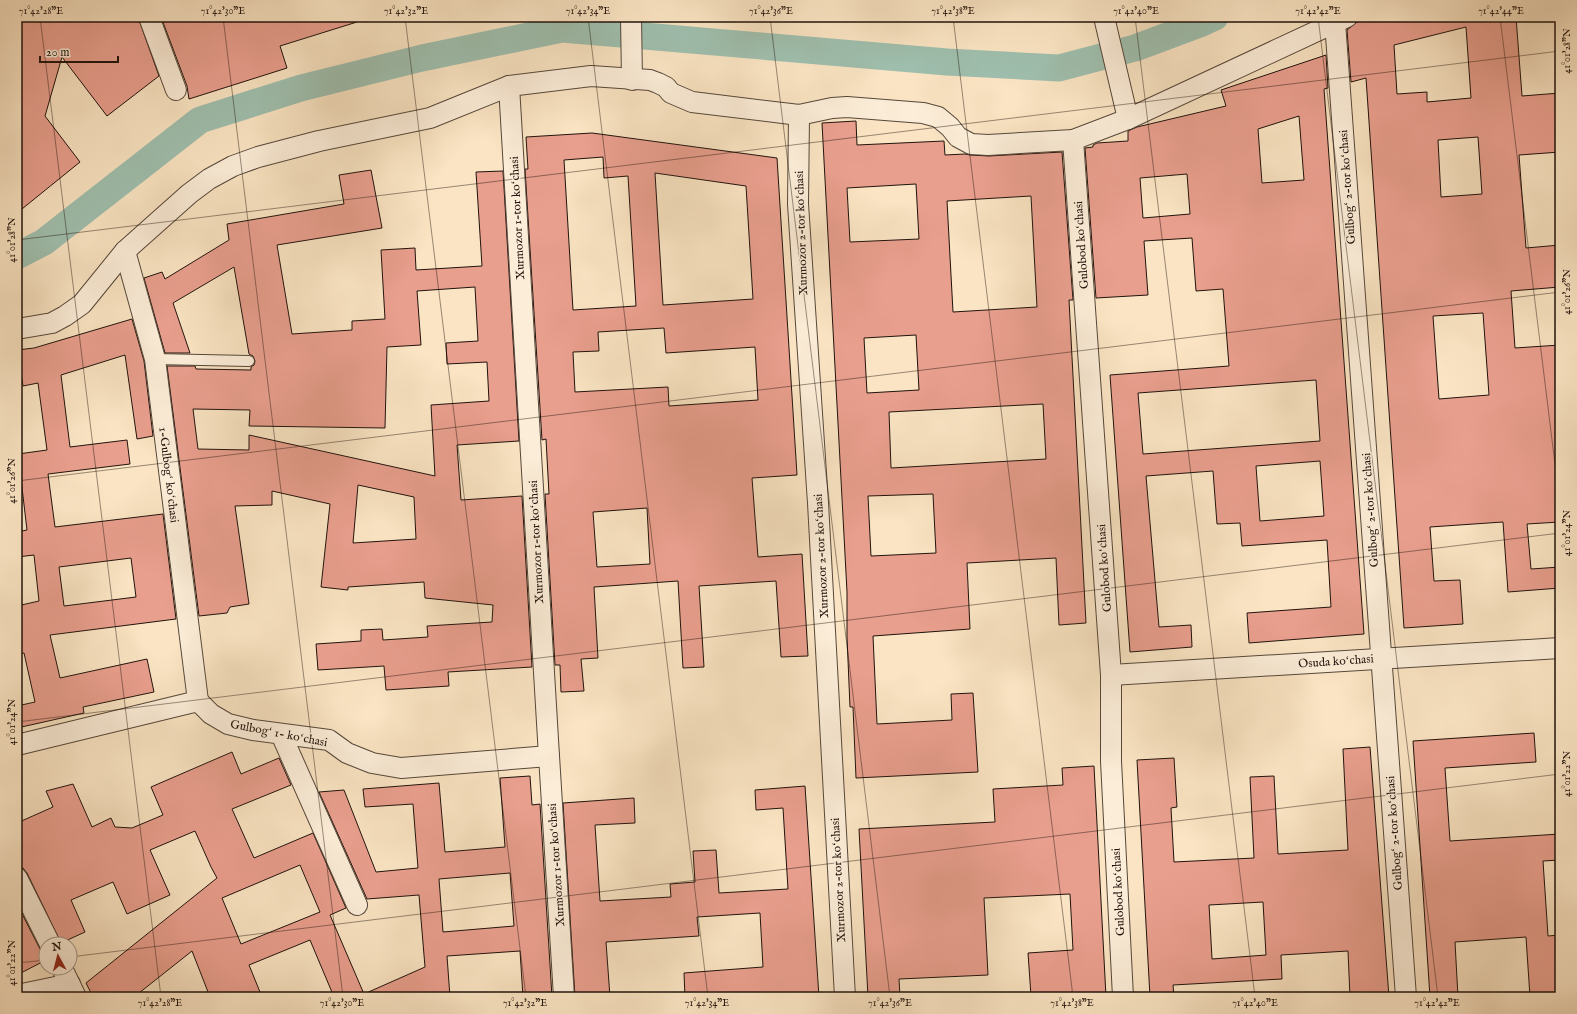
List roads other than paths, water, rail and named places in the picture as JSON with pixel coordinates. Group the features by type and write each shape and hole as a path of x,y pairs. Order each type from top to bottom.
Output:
{"street":[{"path":"149,17 176,90"},
{"path":"17,330 52,323 82,304 125,252 190,194 209,179 233,166 258,157 319,141 430,118 509,86 591,76 632,74 658,83 666,87 671,93 692,102 799,115 832,108 847,107 923,113 938,117 950,127 958,137 971,144 988,145 1073,140 1126,110 1341,20"},
{"name":"Gulbogʻ 2-tor koʻchasi","path":"1341,20 1381,658 1406,997"},
{"path":"631,22 632,74"},
{"path":"1106,25 1126,110"},
{"name":"Xurmozor 1-tor koʻchasi","path":"509,86 564,997"},
{"name":"Xurmozor 2-tor koʻchasi","path":"799,115 798,204 818,511 844,997"},
{"name":"Gulobod koʻchasi","path":"1073,140 1112,675 1111,761 1123,997"},
{"name":"1-Gulbogʻ koʻchasi","path":"125,252 154,359 198,701"},
{"name":"Osuda koʻchasi","path":"1112,675 1560,648"},
{"path":"17,745 198,701"},
{"name":"Gulbogʻ 1- koʻchasi","path":"198,701 211,714 228,724 253,730 329,740 347,752 372,763 401,768 549,756"},
{"path":"281,734 357,905"},
{"path":"17,878 46,936"},
{"path":"17,995 69,983"}],"lane":[{"path":"154,359 249,361"}],"waterway":[{"path":"17,256 44,242 200,120 301,88 422,58 562,29 947,62 1059,68 1135,48 1215,17"}]}
